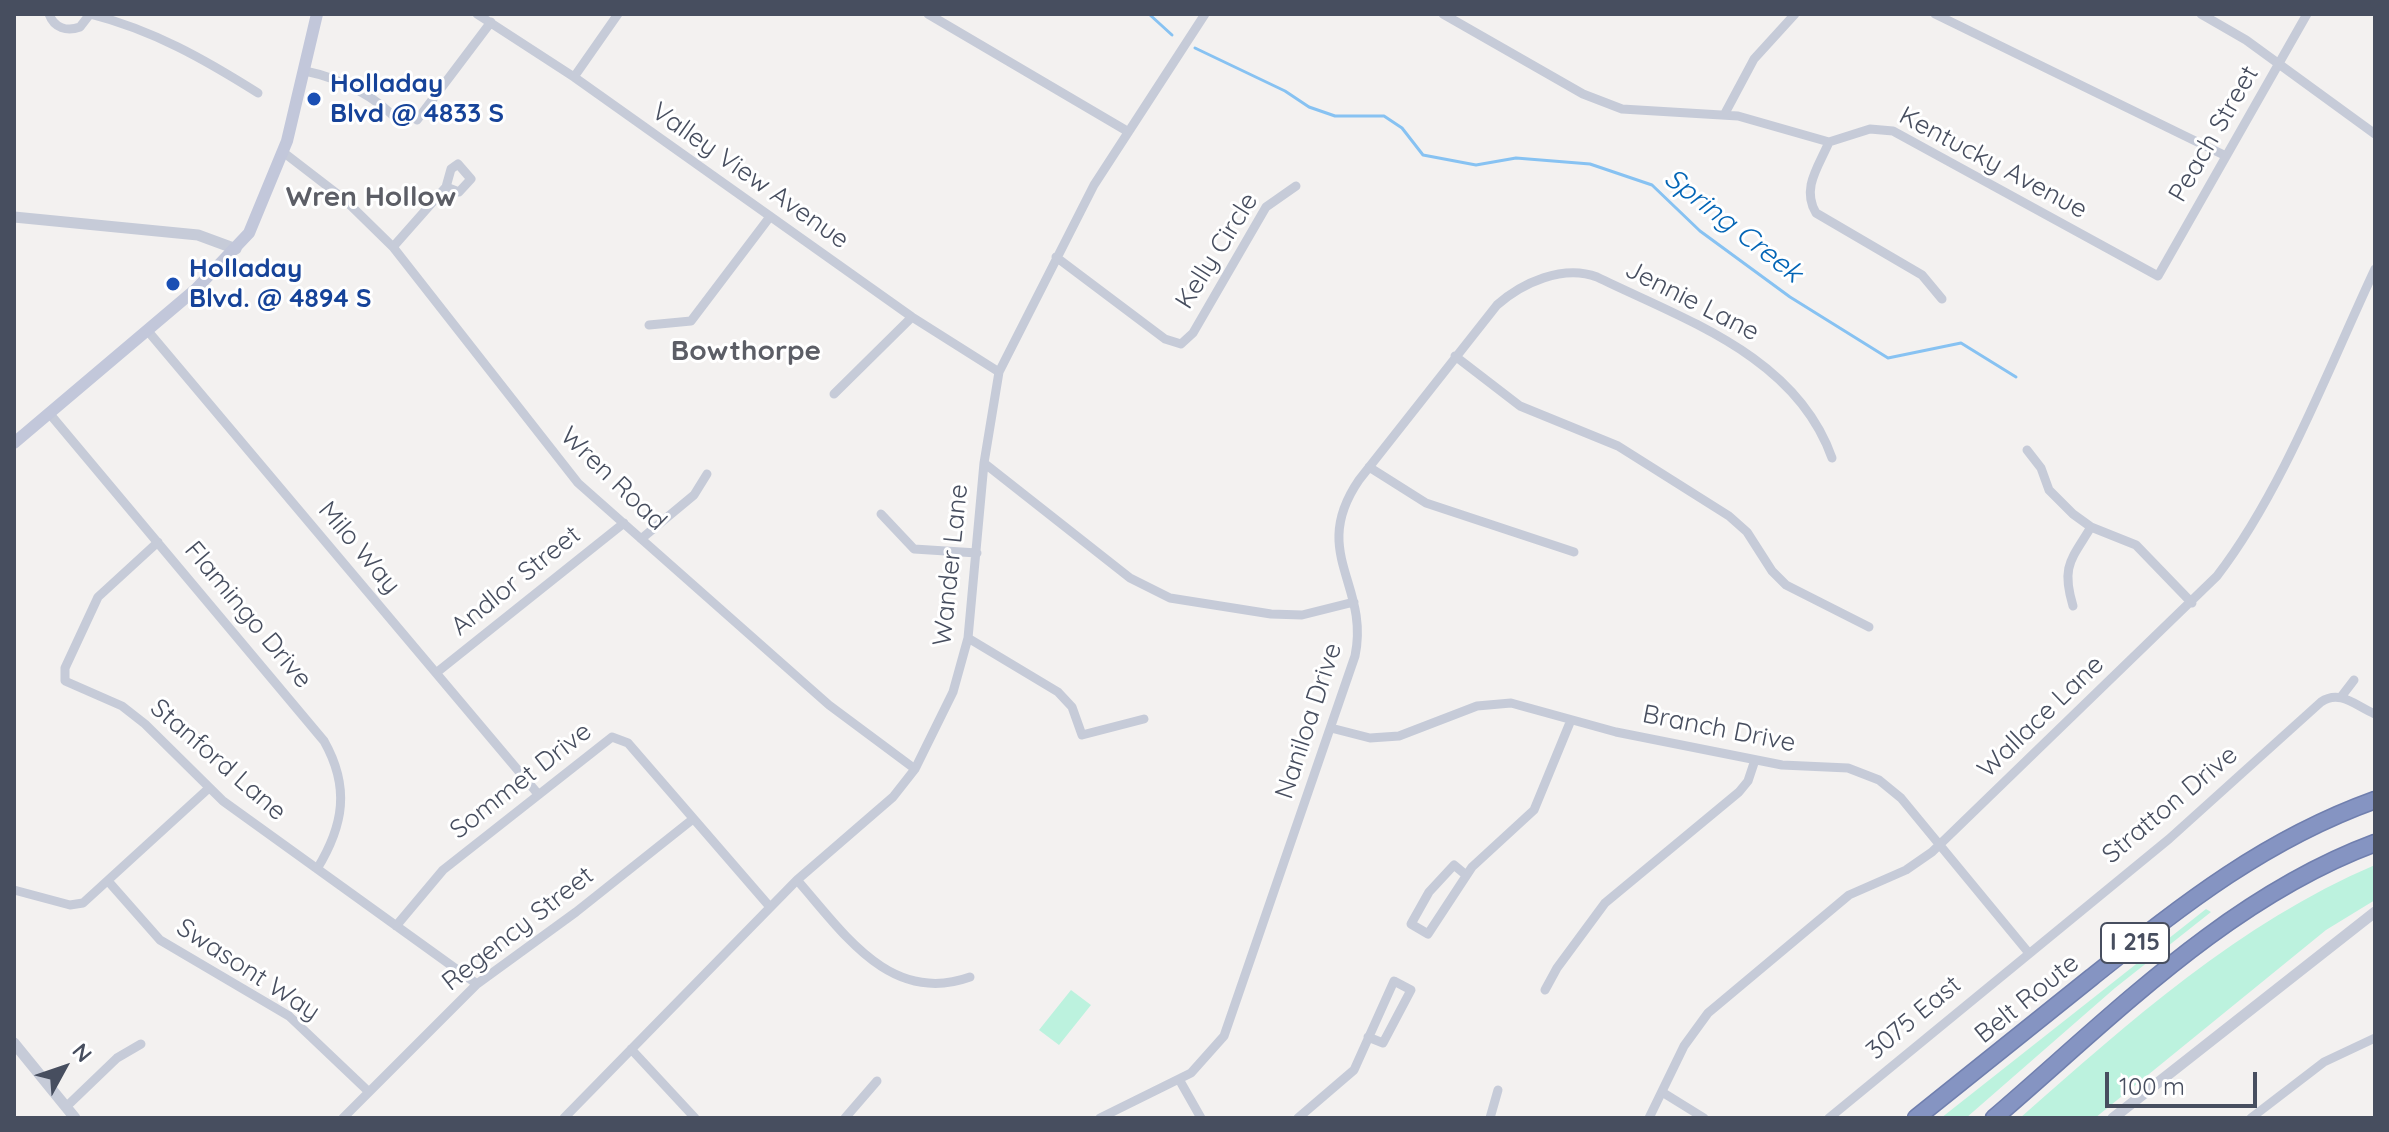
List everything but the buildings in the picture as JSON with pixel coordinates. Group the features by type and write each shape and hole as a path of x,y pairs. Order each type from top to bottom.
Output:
{"highway":[{"name":"Belt Route","path":"1916,1118 2231,871 2330,816 2375,797"},
{"name":"I 215","path":"1994,1118 2229,921 2281,888 2375,843"}],"main road":[{"path":"14,443 147,330 236,249 259,214 283,152 317,14"}],"street":[{"path":"49,14 64,29 80,27 90,14 133,25 177,44 258,93"},
{"name":"Valley View Avenue","path":"477,14 574,77 912,317 999,372"},
{"path":"574,77 618,14"},
{"path":"928,14 1127,131"},
{"name":"Wander Lane","path":"564,1118 797,880 893,797 915,769 953,692 968,638 984,463 999,372 1056,257 1127,131 1205,14"},
{"path":"1443,14 1610,106 1635,112 1724,115 1829,142 1808,195 1816,213 1922,275 1942,299"},
{"path":"1724,115 1754,59 1795,14"},
{"path":"1935,14 2226,156"},
{"path":"2201,14 2375,134"},
{"name":"Peach Street","path":"2158,276 2307,14"},
{"path":"417,120 491,22"},
{"path":"305,71 338,79 386,109 401,124"},
{"name":"Kentucky Avenue","path":"1829,142 1870,129 1893,131 2158,276"},
{"name":"Wren Road","path":"283,152 344,199 393,247 559,462 829,705 915,769"},
{"name":"Kelly Circle","path":"1056,257 1165,339 1181,344 1193,333 1266,207 1296,186"},
{"path":"393,247 446,187"},
{"path":"14,217 198,235 236,249"},
{"path":"649,325 691,321 769,218"},
{"name":"Wallace Lane","path":"1649,1118 1689,1037 1715,1006 1854,891 1906,870 1939,845 2192,603 2229,561 2260,510 2375,269"},
{"name":"Naniloa Drive","path":"1100,1118 1180,1081 1210,1055 1228,1025 1358,645 1354,602 1340,564 1337,532 1347,498 1490,312 1512,293 1548,277 1579,273"},
{"name":"Jennie Lane","path":"1579,273 1597,277 1747,351 1792,395 1822,433 1832,458"},
{"path":"834,394 912,317"},
{"name":"Milo Way","path":"147,330 538,794"},
{"path":"1455,356 1520,406 1618,446 1729,516 1753,539 1772,571 1786,585 1869,627"},
{"name":"Flamingo Drive","path":"49,413 306,718 334,759 342,793 341,817 331,846 317,869"},
{"path":"2027,450 2041,468 2052,494 2091,527 2136,545 2192,603"},
{"path":"984,463 1130,578 1170,598 1199,605 1287,615 1302,615 1354,602"},
{"path":"1369,467 1426,503 1574,552"},
{"path":"641,539 694,495 707,474"},
{"path":"881,514 914,549 977,553"},
{"name":"Andlor Street","path":"436,673 624,523"},
{"path":"2073,606 2067,586 2068,566 2091,527"},
{"name":"Stanford Lane","path":"158,542 98,597 65,668 65,681 122,706 165,742 209,788 477,984"},
{"path":"968,638 1058,692 1072,707 1082,735 1144,719"},
{"name":"Stratton Drive","path":"2028,952 2169,839 2321,702 2332,696 2341,697 2354,680"},
{"path":"2341,697 2375,714"},
{"name":"Branch Drive","path":"1331,728 1370,738 1399,736 1477,706 1502,702 1755,760 1791,766 1848,768 1864,773 1894,791 2028,952"},
{"path":"1469,871 1454,865 1429,892 1411,924 1428,934 1469,871 1534,810 1571,720"},
{"name":"Sommet Drive","path":"396,926 443,870 603,741 616,737 628,743 770,907"},
{"path":"1545,990 1599,910 1739,792 1748,781 1755,760"},
{"path":"14,890 75,906 108,881 209,788"},
{"name":"Regency Street","path":"343,1118 477,984 576,912 693,819"},
{"path":"797,880 864,956 878,967 928,983 948,985 970,977"},
{"name":"Swasont Way","path":"108,881 160,940 289,1016 369,1092"},
{"path":"2113,1118 2298,969 2373,917"},
{"name":"3075 East","path":"1829,1118 2028,952"},
{"path":"1298,1118 1348,1076 1361,1060 1368,1037 1394,981 1411,990 1383,1043 1368,1037"},
{"path":"2251,1118 2324,1062 2375,1038"},
{"path":"14,1043 75,1118"},
{"path":"66,1107 117,1058 141,1044"},
{"path":"631,1049 695,1118"},
{"path":"845,1118 877,1081"},
{"path":"1180,1081 1201,1118"},
{"path":"1490,1118 1498,1090"},
{"path":"1662,1092 1704,1118"}],"green space":[{"path":"2375,865 2375,900 2326,930 2095,1118 2020,1118 2187,977 2277,916"},
{"path":"2206,909 2211,912 2115,988 1966,1118 1941,1118"},
{"path":"1071,990 1091,1005 1059,1045 1039,1030"}],"waterway":[{"name":"Spring Creek","path":"1149,14 1172,35"},
{"name":"Spring Creek","path":"1195,48 1285,91 1309,107 1335,116 1384,116 1402,128 1423,155 1476,165 1516,158 1590,164 1652,185 1700,231 1790,297 1888,358 1961,343 2016,377"}],"place":[{"name":"Holladay Blvd @ 4833 S","path":"314,99"},
{"name":"Holladay Blvd. @ 4894 S","path":"173,284"}],"district":[{"name":"Wren Hollow","path":"371,198"},
{"name":"Bowthorpe","path":"746,352"}]}
